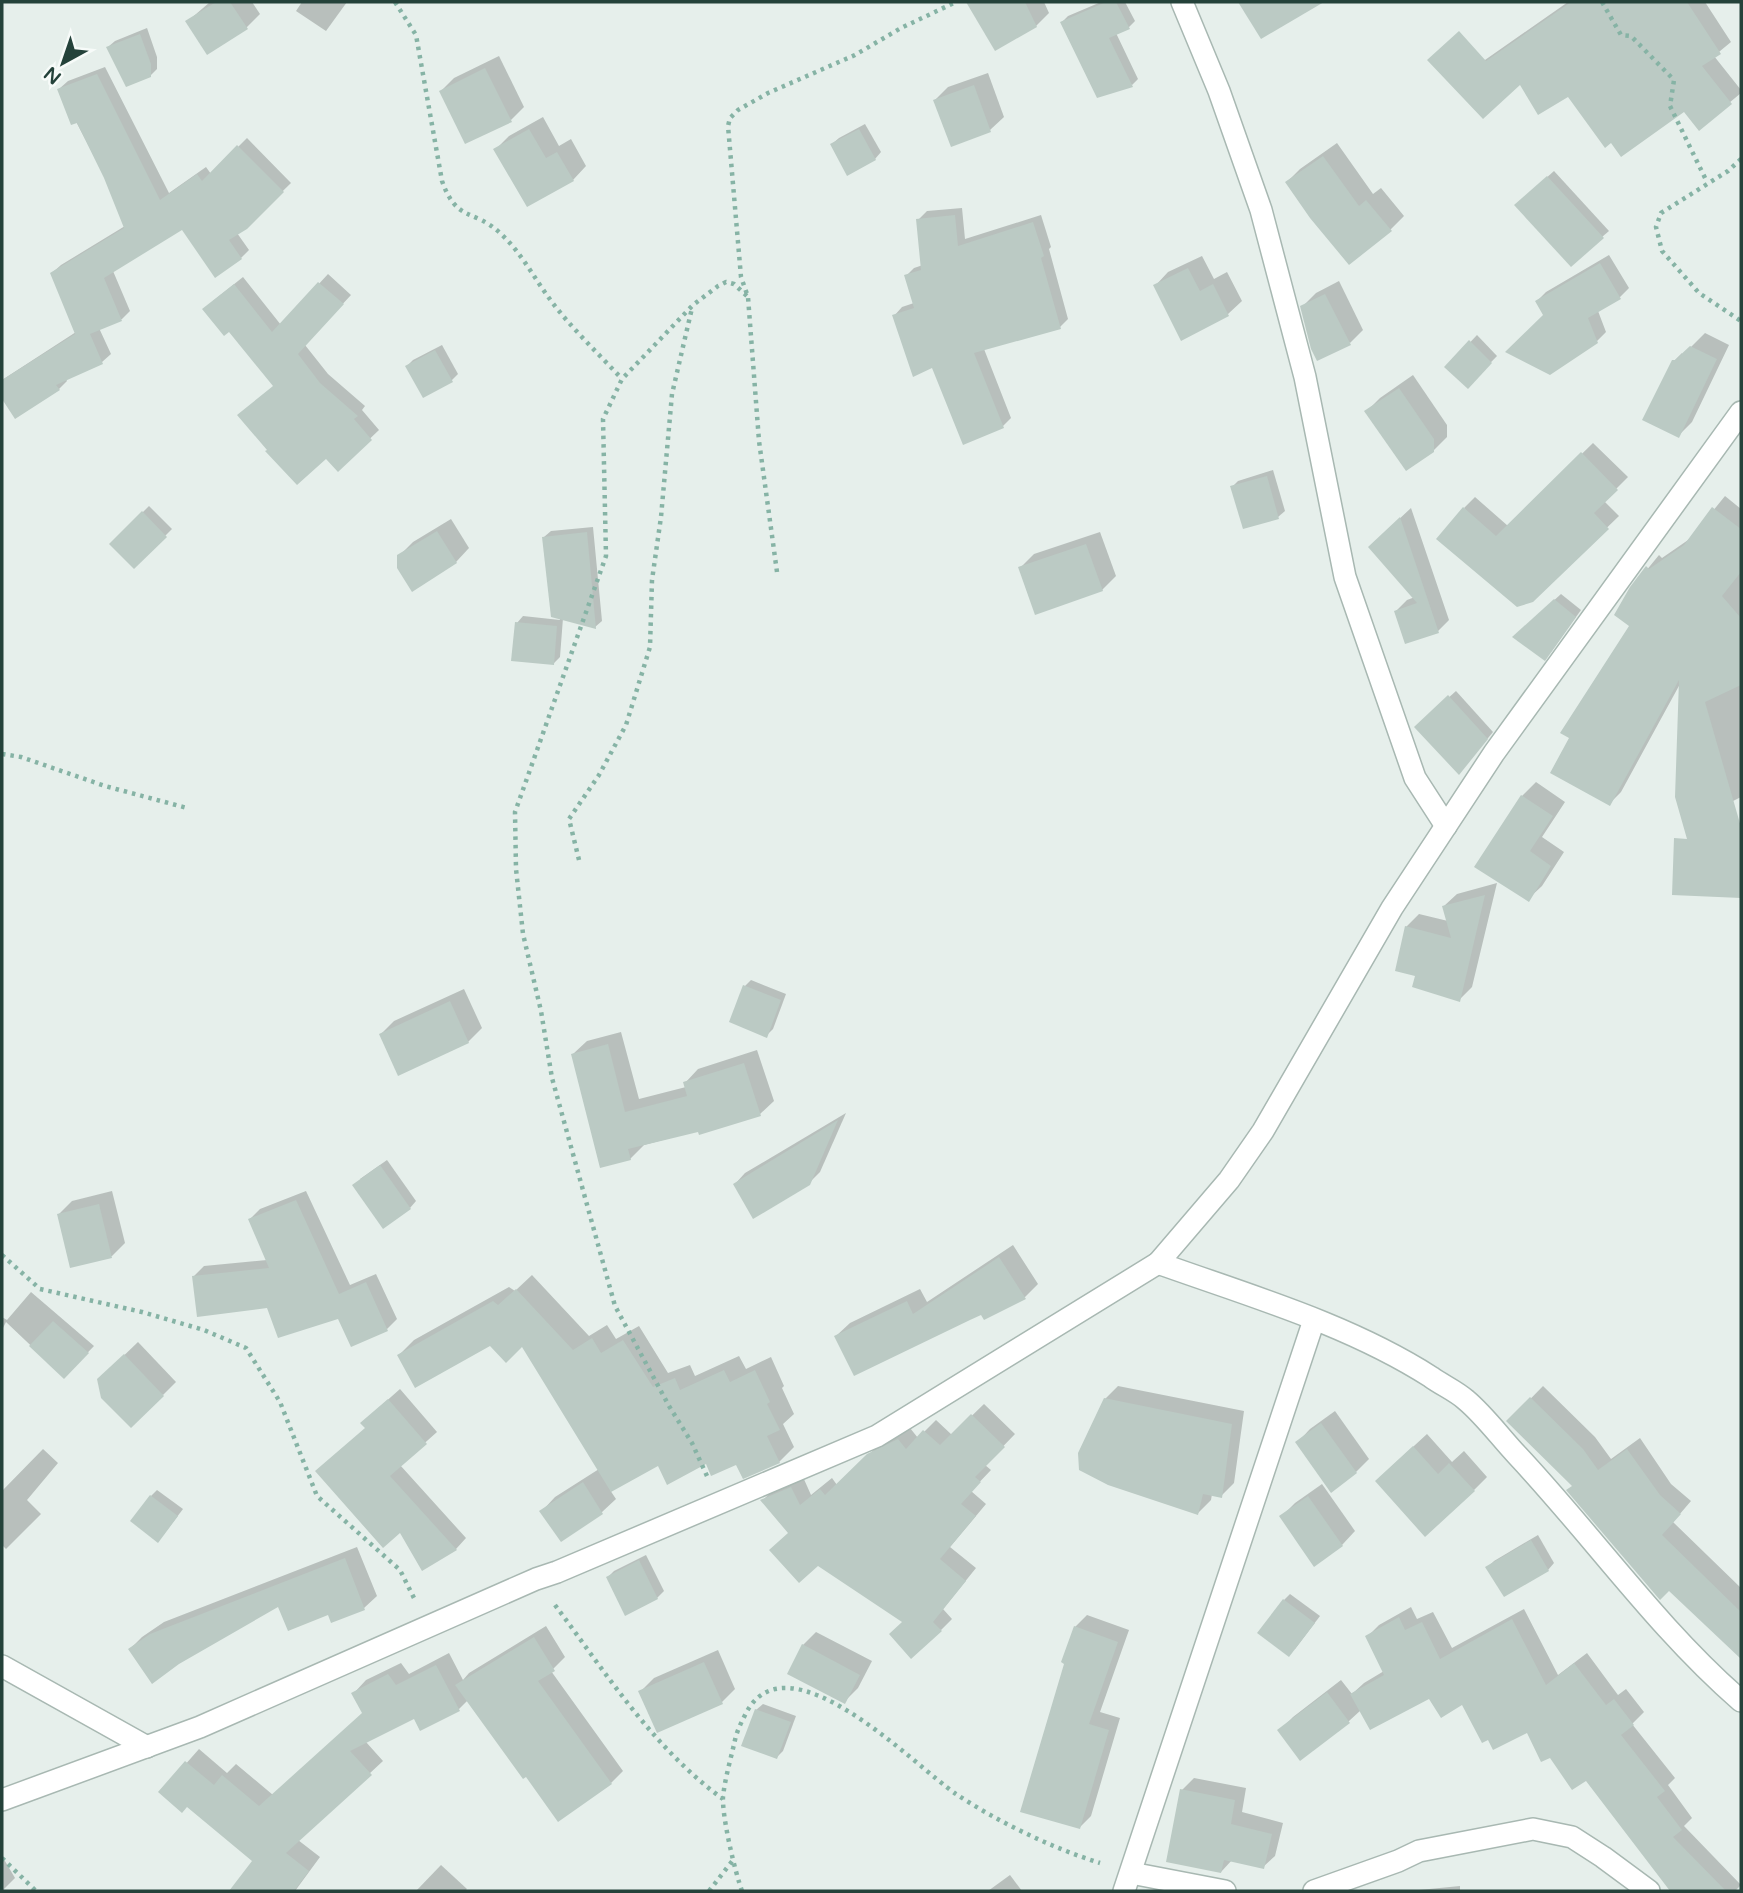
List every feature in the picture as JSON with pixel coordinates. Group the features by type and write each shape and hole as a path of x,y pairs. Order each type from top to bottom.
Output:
{"street":[{"path":"1182,2 1219,91 1261,209 1305,377 1345,577 1415,778 1446,826"},
{"path":"2,1800 200,1727 536,1579 877,1436 1158,1263 1229,1180 1263,1131 1392,908 1494,753 1741,412"},
{"path":"1158,1263 1314,1320 1408,1363 1466,1400 1565,1506 1619,1573 1704,1668 1741,1701"},
{"path":"1225,1891 1127,1882 1314,1320"},
{"path":"2,1666 147,1747"},
{"path":"1314,1891 1419,1851 1534,1829 1572,1838 1604,1857 1649,1891"}],"path":[{"path":"395,2 416,36 442,181 449,200 460,211 498,231 512,246 550,300 622,379"},
{"path":"777,572 759,441 748,297 741,277 728,127 730,118 738,110 768,93 855,55 901,28 956,2"},
{"path":"1602,2 1620,34 1631,36 1674,80 1670,106 1707,182"},
{"path":"1741,159 1728,171 1661,213 1656,227 1661,251 1699,293 1741,321"},
{"path":"719,1503 692,1443 615,1306 552,1078 541,1011 523,934 516,869 515,812 606,556 603,419 622,379 692,304 726,282 734,284 748,297"},
{"path":"579,860 569,819 599,775 626,725 650,647 652,580 661,517 672,394 692,304"},
{"path":"2,754 21,757 105,786 187,808"},
{"path":"2,1255 40,1289 142,1312 204,1330 246,1348 280,1402 317,1496 400,1570 428,1628"},
{"path":"536,1579 645,1726 699,1781 723,1799"},
{"path":"742,1891 733,1860 723,1799 736,1734 750,1704 772,1690 793,1688 821,1697 851,1712 956,1793 1018,1828 1077,1856"},
{"path":"2,1858 36,1891"},
{"path":"709,1891 733,1860"}],"building":[{"path":"216,2 230,2 248,29 207,55 185,21"},
{"path":"966,2 1025,2 1037,27 995,51"},
{"path":"1106,2 1116,2 1130,29 1109,38 1133,87 1097,98 1060,22"},
{"path":"1238,2 1324,2 1261,39"},
{"path":"1571,2 1687,2 1721,54 1702,66 1732,104 1699,131 1684,112 1621,157 1611,143 1605,148 1568,97 1538,115 1520,85 1483,119 1427,60 1459,31 1486,61"},
{"path":"140,34 151,64 151,77 126,87 106,47"},
{"path":"485,68 512,122 465,144 439,91"},
{"path":"97,74 160,200 197,174 202,181 237,145 284,192 247,229 229,240 242,259 215,278 182,230 104,278 122,321 90,334 103,364 56,385 60,390 15,419 2,399 2,380 75,334 50,273 124,228 104,178 77,123 71,125 57,89"},
{"path":"974,85 991,132 951,147 933,100"},
{"path":"529,129 546,158 557,152 574,181 527,207 493,149"},
{"path":"859,129 876,160 847,176 830,144"},
{"path":"1323,156 1359,206 1366,200 1392,231 1349,265 1310,218 1285,182"},
{"path":"1547,176 1604,238 1571,267 1514,205"},
{"path":"955,215 958,246 1033,222 1061,329 974,353 1004,428 963,445 932,368 913,377 892,315 914,308 904,275 921,270 916,219"},
{"path":"1600,263 1621,299 1588,318 1598,343 1550,375 1505,352 1543,315 1535,301"},
{"path":"1188,268 1200,291 1213,284 1229,316 1181,341 1153,285"},
{"path":"318,282 344,304 298,354 320,383 358,416 354,419 372,440 338,472 326,459 297,485 265,451 267,450 237,415 273,386 229,332 224,336 202,309 234,284 272,332"},
{"path":"1325,294 1351,345 1317,361 1311,349 1300,306"},
{"path":"1469,340 1492,363 1468,389 1444,367"},
{"path":"1690,346 1717,359 1679,438 1642,420 1672,360"},
{"path":"435,350 453,382 423,398 405,366"},
{"path":"1399,388 1434,439 1434,452 1406,471 1364,411"},
{"path":"1581,452 1618,490 1594,513 1609,529 1533,602 1517,607 1436,539 1463,507 1496,536"},
{"path":"1267,476 1279,519 1243,529 1230,486"},
{"path":"1712,507 1741,529 1741,572 1722,596 1741,618 1741,685 1705,702 1741,827 1741,898 1672,895 1674,838 1687,839 1675,797 1679,680 1610,806 1550,773 1569,738 1560,733 1629,626 1614,615 1630,587 1646,566 1649,569 1684,545"},
{"path":"142,511 167,537 134,569 109,544"},
{"path":"1400,517 1439,633 1405,644 1394,611 1417,603 1368,547"},
{"path":"437,531 457,563 412,592 397,568 397,555"},
{"path":"587,532 596,629 551,617 542,537"},
{"path":"1086,544 1103,591 1035,615 1018,567"},
{"path":"1554,599 1576,617 1545,661 1512,637"},
{"path":"515,622 557,626 554,665 511,661"},
{"path":"1448,695 1488,739 1459,775 1414,727"},
{"path":"1521,795 1553,816 1530,851 1551,866 1529,902 1474,867"},
{"path":"1485,895 1460,1002 1412,987 1415,976 1395,971 1405,926 1451,938 1442,906"},
{"path":"743,985 781,1000 767,1038 729,1022"},
{"path":"450,1001 469,1043 398,1076 379,1034"},
{"path":"608,1044 625,1112 687,1096 683,1082 744,1063 761,1116 699,1135 698,1132 628,1149 631,1160 600,1168 571,1054"},
{"path":"838,1120 810,1185 753,1219 733,1184"},
{"path":"380,1165 411,1209 383,1229 352,1185"},
{"path":"296,1200 339,1294 366,1282 388,1331 351,1347 338,1319 278,1338 267,1308 197,1317 192,1276 269,1268 248,1219"},
{"path":"99,1204 112,1258 70,1268 57,1214"},
{"path":"999,1257 1026,1299 984,1320 981,1315 854,1376 834,1336 907,1301 913,1314"},
{"path":"516,1289 573,1350 592,1338 601,1353 623,1340 653,1387 675,1378 680,1390 724,1370 730,1382 755,1370 780,1430 767,1436 780,1463 743,1479 736,1465 711,1476 706,1464 667,1485 658,1466 611,1492 522,1347 506,1363 490,1346 415,1388 397,1355 493,1301 498,1305"},
{"path":"53,1321 89,1353 64,1379 29,1346"},
{"path":"124,1354 164,1396 131,1428 101,1398 97,1379"},
{"path":"1530,1397 1583,1449 1598,1470 1627,1449 1660,1495 1681,1514 1662,1535 1741,1612 1741,1659 1669,1591 1660,1600 1566,1490 1572,1486 1506,1421"},
{"path":"1104,1398 1232,1424 1222,1498 1203,1494 1198,1515 1108,1485 1079,1470 1078,1453"},
{"path":"388,1399 427,1444 390,1476 457,1550 422,1571 400,1533 383,1548 315,1471 365,1428 360,1423"},
{"path":"971,1414 1005,1447 975,1477 981,1482 961,1504 976,1516 940,1559 966,1581 933,1622 942,1631 911,1659 889,1634 902,1622 818,1566 799,1583 769,1550 788,1533 760,1500 791,1487 800,1505 820,1489 825,1495 867,1454 898,1439 906,1449 923,1430 940,1445"},
{"path":"1321,1423 1357,1473 1331,1493 1295,1442"},
{"path":"1413,1446 1438,1474 1449,1463 1475,1491 1425,1537 1375,1481"},
{"path":"583,1482 603,1514 561,1542 539,1511"},
{"path":"150,1495 178,1516 158,1543 130,1521"},
{"path":"1308,1496 1343,1546 1314,1567 1279,1516"},
{"path":"1531,1540 1549,1571 1504,1597 1485,1567"},
{"path":"345,1558 365,1610 331,1623 328,1615 288,1631 278,1607 179,1664 152,1684 128,1649 150,1634"},
{"path":"639,1560 658,1599 625,1616 606,1577"},
{"path":"1283,1599 1315,1623 1289,1657 1257,1633"},
{"path":"1399,1617 1405,1630 1422,1622 1440,1659 1512,1619 1546,1685 1574,1663 1606,1705 1614,1699 1634,1725 1621,1735 1665,1791 1657,1797 1682,1830 1673,1837 1726,1891 1670,1891 1586,1781 1572,1790 1550,1758 1541,1762 1527,1733 1493,1750 1488,1740 1482,1743 1462,1705 1441,1718 1429,1699 1370,1730 1350,1694 1384,1675 1365,1636"},
{"path":"1074,1626 1118,1642 1089,1724 1109,1730 1080,1829 1020,1812 1064,1664 1061,1662"},
{"path":"534,1637 555,1671 538,1681 612,1784 558,1822 526,1777 523,1779 455,1685"},
{"path":"802,1644 860,1675 845,1704 787,1674"},
{"path":"704,1662 723,1704 657,1733 638,1691"},
{"path":"436,1665 460,1711 420,1731 414,1719 350,1751 372,1775 286,1853 309,1871 294,1891 229,1891 252,1861 187,1807 182,1813 158,1792 185,1761 214,1785 222,1775 259,1806 362,1713 351,1693 388,1674 396,1685"},
{"path":"1327,1692 1350,1723 1300,1761 1277,1730"},
{"path":"755,1709 791,1722 777,1759 741,1746"},
{"path":"1180,1789 1235,1800 1231,1824 1272,1834 1264,1869 1224,1860 1221,1873 1166,1862"}]}
